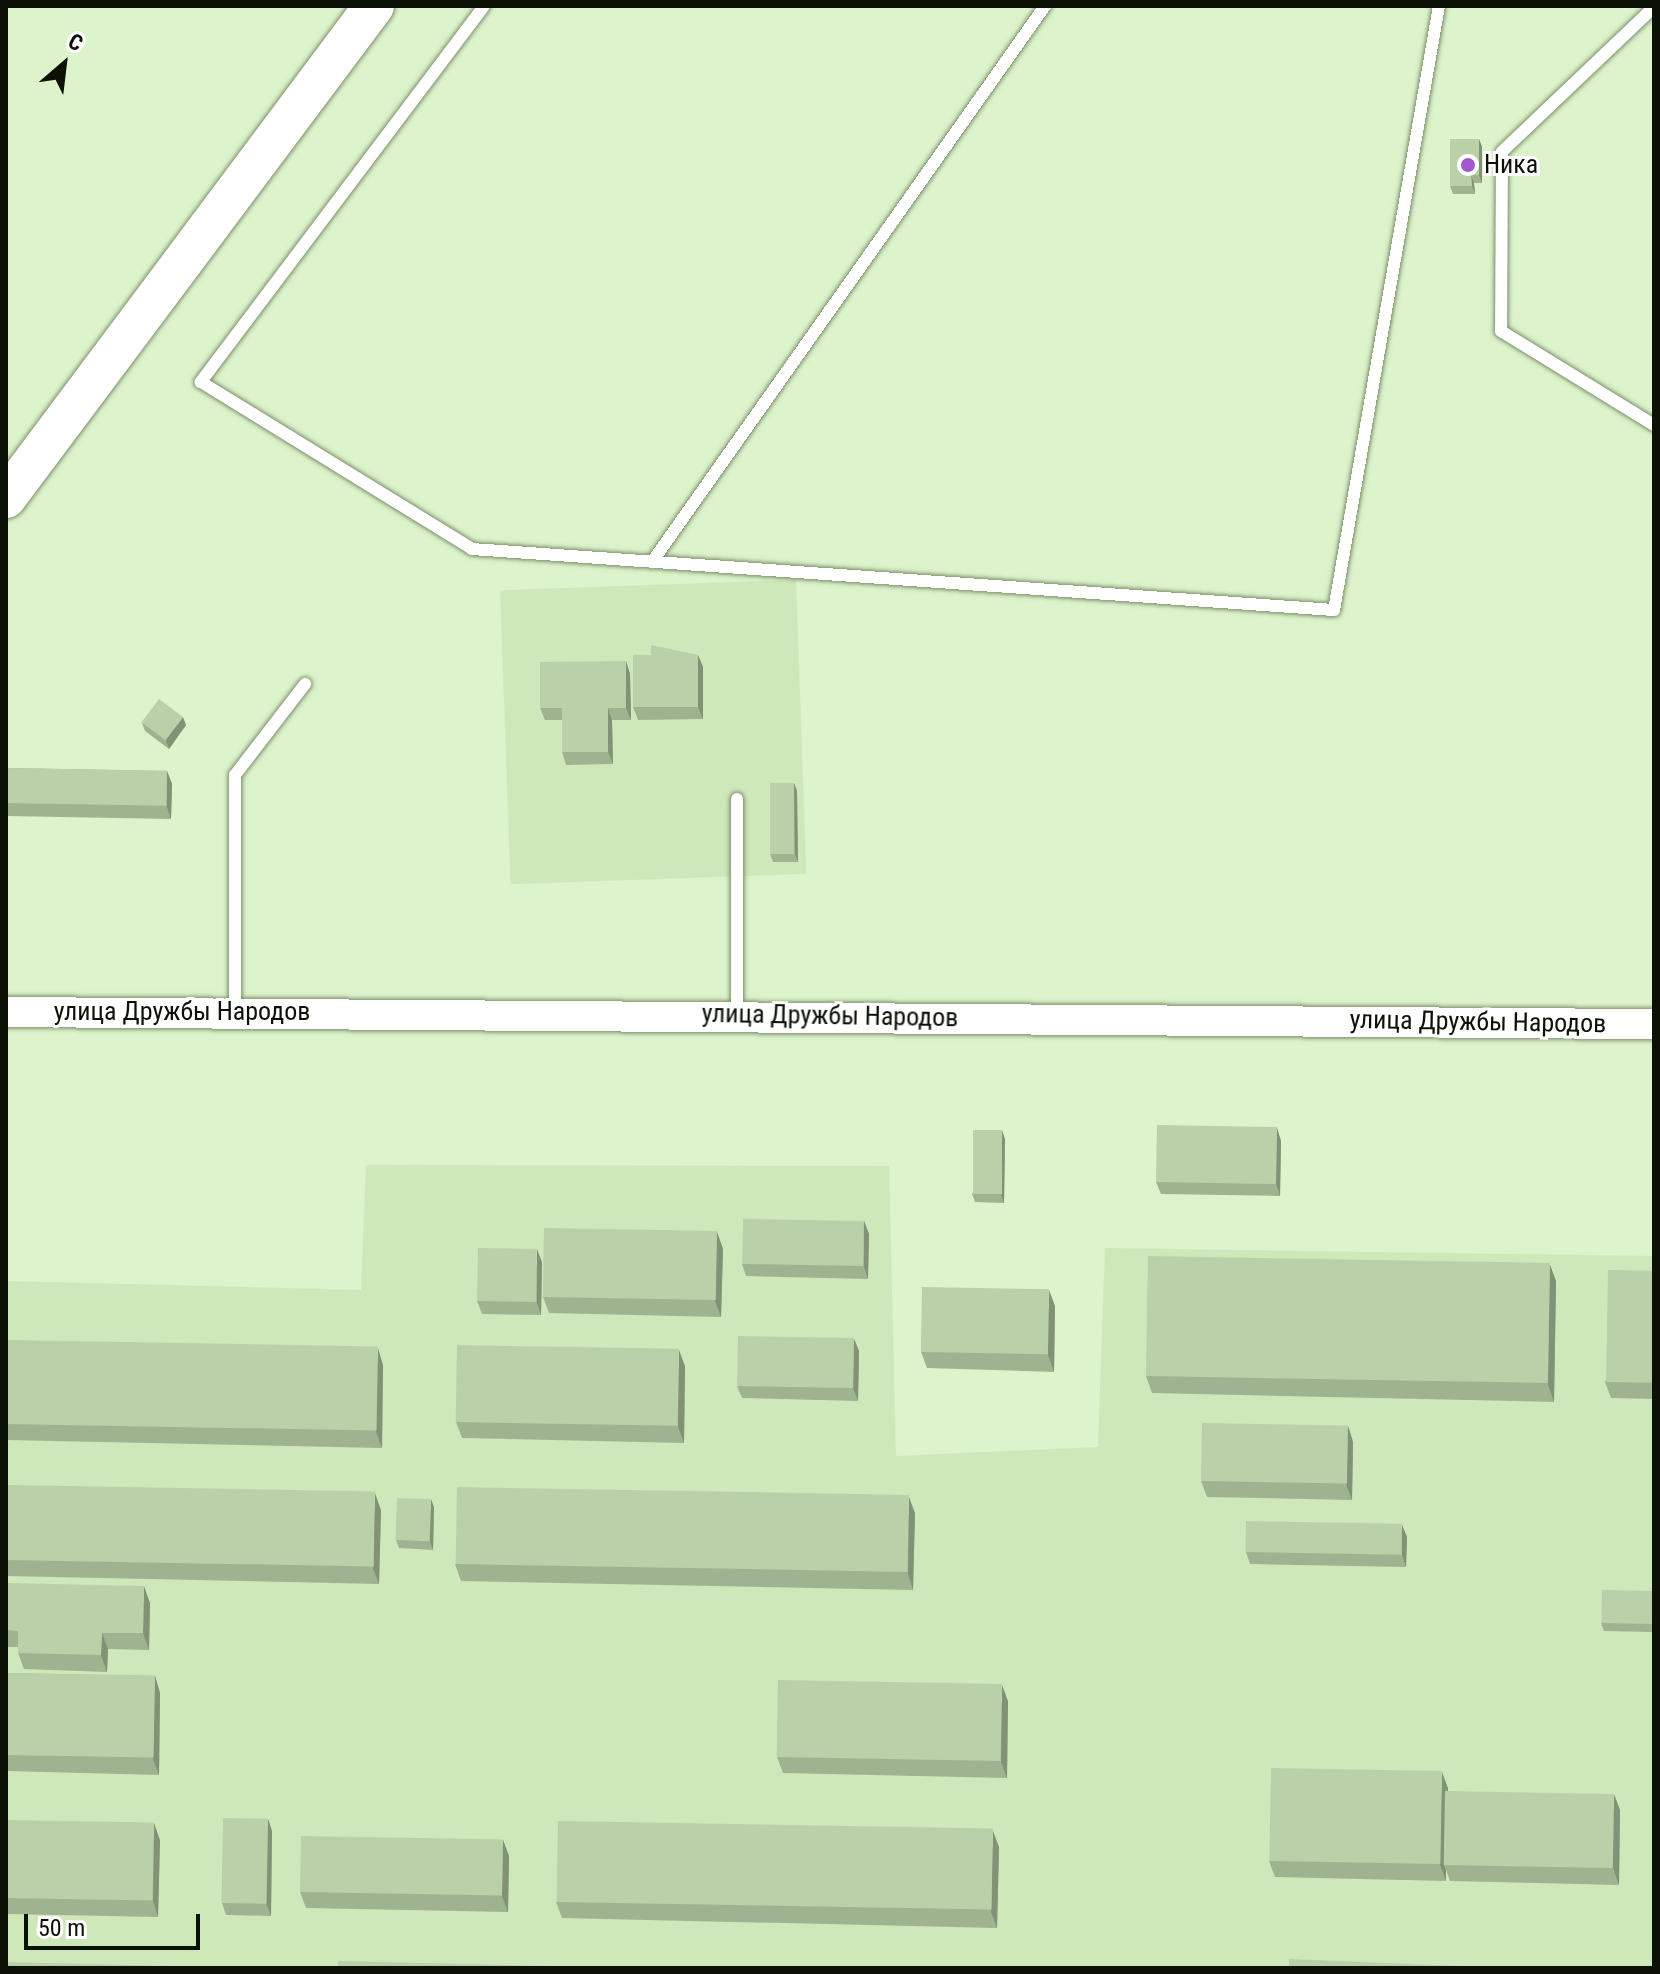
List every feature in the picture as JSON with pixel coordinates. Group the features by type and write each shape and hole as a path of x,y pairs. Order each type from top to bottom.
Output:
{"main road":[{"path":"6,498 354,24 374,6"}],"street":[{"name":"улица Дружбы Народов","path":"6,1012 235,1011 1654,1024"}],"lane":[{"path":"484,6 201,382 472,549 1334,610 1439,6"},
{"path":"652,562 1045,6"},
{"path":"1654,7 1502,152 1501,331 1654,425"},
{"path":"235,1011 235,775 305,684"},
{"path":"737,799 737,1015"}],"shaded area":[{"path":"796,580 806,874 510,884 500,590"},
{"path":"366,1165 889,1166 896,1456 1098,1447 1105,1248 1654,1256 1654,1968 6,1968 6,1281 361,1290"}],"building":[{"name":"Ника","path":"1450,139 1479,139 1479,175 1471,175 1472,186 1450,186"},
{"path":"651,645 698,655 698,707 633,707 633,655 651,655"},
{"path":"626,661 626,708 608,708 608,752 562,752 562,708 540,708 540,662"},
{"path":"159,699 183,717 166,740 142,722"},
{"path":"6,768 167,771 166,806 6,803"},
{"path":"770,783 794,783 794,854 770,854"},
{"path":"1157,1125 1277,1127 1276,1184 1156,1182"},
{"path":"973,1130 1002,1130 1002,1194 973,1194"},
{"path":"743,1219 864,1221 863,1266 742,1264"},
{"path":"544,1228 717,1231 716,1300 543,1297"},
{"path":"478,1248 537,1249 536,1302 477,1301"},
{"path":"1148,1256 1550,1263 1548,1383 1146,1376"},
{"path":"1608,1270 1654,1271 1652,1383 1606,1382"},
{"path":"922,1287 1049,1289 1048,1354 921,1352"},
{"path":"738,1336 854,1338 853,1388 737,1386"},
{"path":"6,1340 378,1346 376,1430 6,1424"},
{"path":"457,1345 679,1349 678,1426 456,1422"},
{"path":"1202,1423 1348,1426 1347,1484 1201,1481"},
{"path":"6,1485 375,1491 374,1566 6,1560"},
{"path":"457,1487 909,1495 908,1572 456,1564"},
{"path":"397,1498 431,1499 430,1541 396,1540"},
{"path":"1246,1521 1402,1524 1401,1555 1245,1552"},
{"path":"6,1583 144,1586 143,1633 102,1633 101,1655 18,1653 18,1631 6,1630"},
{"path":"1602,1590 1654,1591 1653,1624 1601,1623"},
{"path":"6,1673 155,1676 154,1758 6,1755"},
{"path":"778,1680 1002,1684 1001,1761 777,1757"},
{"path":"1271,1768 1442,1771 1440,1864 1269,1861"},
{"path":"1445,1791 1614,1794 1613,1868 1444,1865"},
{"path":"223,1818 268,1819 267,1904 222,1903"},
{"path":"6,1820 154,1823 153,1901 6,1898"},
{"path":"558,1821 993,1829 992,1910 557,1902"},
{"path":"301,1836 503,1840 502,1896 300,1892"},
{"path":"1289,1959 1509,1968 1289,1968"},
{"path":"338,1961 636,1968 338,1968"},
{"path":"6,1962 257,1968 6,1968"},
{"path":"1569,1966 1617,1968 1568,1968"}],"place":[{"name":"Ника","path":"1468,165"}]}
